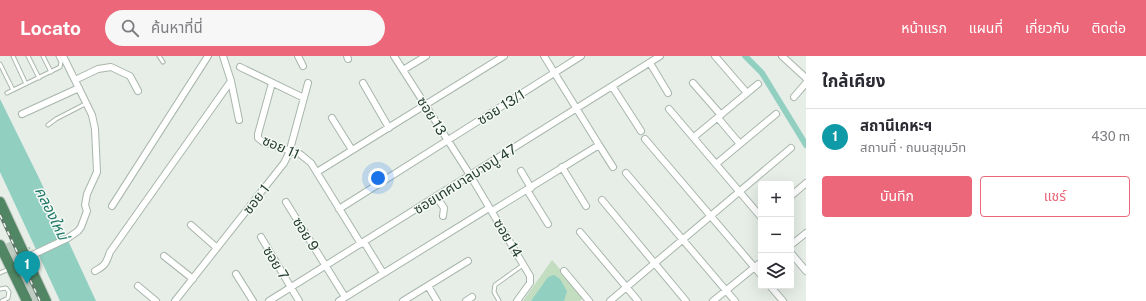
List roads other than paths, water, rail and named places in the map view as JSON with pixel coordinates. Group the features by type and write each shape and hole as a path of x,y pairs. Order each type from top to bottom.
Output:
{"highway":[{"path":"0,202 46,301"},
{"path":"0,245 24,300"}],"street":[{"path":"26,258 68,238 78,231 84,221 87,211 85,205 87,194 97,172 95,129 92,115 63,56"},
{"path":"112,206 208,56"},
{"path":"224,56 239,120"},
{"path":"298,56 303,66"},
{"name":"ซอย 13","path":"394,56 470,176"},
{"path":"403,70 426,56"},
{"path":"317,172 504,56"},
{"path":"544,56 613,167"},
{"name":"ซอย 13/1","path":"339,209 581,56"},
{"name":"ซอยเทศบาลบางปู 47","path":"269,301 660,56"},
{"path":"715,56 747,93"},
{"path":"782,56 806,78"},
{"path":"650,63 668,93"},
{"path":"75,80 98,69 111,67 130,76 138,91"},
{"path":"240,67 304,98"},
{"path":"95,271 105,265 108,261 110,252 230,81"},
{"path":"794,97 806,82"},
{"name":"ซอย 11","path":"272,83 258,138 263,142 290,150 305,158 317,172 339,209 383,273"},
{"name":"ซอย 1","path":"175,301 284,163 290,150 308,83"},
{"path":"364,83 389,128"},
{"path":"693,83 740,144"},
{"path":"694,137 758,84"},
{"path":"612,86 642,131"},
{"path":"22,114 79,88"},
{"path":"669,109 758,213"},
{"path":"716,164 776,114"},
{"path":"332,118 352,150"},
{"path":"646,139 758,272"},
{"path":"339,301 383,273 490,210 529,189 599,145"},
{"path":"610,301 791,148"},
{"path":"562,167 586,206"},
{"path":"521,171 548,224"},
{"path":"626,173 735,301"},
{"name":"ซอย 14","path":"470,176 530,276 531,281 517,301"},
{"path":"794,193 806,183"},
{"path":"436,196 444,208 444,216"},
{"path":"602,200 686,301"},
{"name":"ซอย 9","path":"286,202 345,297"},
{"path":"191,225 217,248"},
{"path":"580,232 638,301"},
{"path":"794,243 806,233"},
{"name":"ซอย 7","path":"261,237 299,301"},
{"path":"164,256 193,279"},
{"path":"794,257 806,271"},
{"path":"403,301 468,261"},
{"path":"713,301 758,264"},
{"path":"564,271 589,301"},
{"path":"236,274 253,301"},
{"path":"138,286 156,301"},
{"path":"428,286 437,301"},
{"path":"773,289 783,301"},
{"path":"466,301 472,297"}],"lane":[{"path":"13,56 26,84"},
{"path":"28,56 39,78"},
{"path":"43,56 51,72"},
{"path":"7,93 60,67 61,62 58,56"},
{"path":"159,56 162,62"},
{"path":"0,64 13,90"},
{"path":"48,125 56,119 87,103"},
{"path":"499,301 494,292 495,285 523,264"},
{"path":"0,273 11,268"},
{"path":"0,289 6,288 9,292 8,298 2,301"}],"water":[{"name":"คลองใหม่","path":"0,99 39,178 96,301 60,301 0,172"},
{"path":"554,275 560,279 567,291 564,301 531,301 548,277"}],"waterway":[{"path":"745,56 762,73 806,145"}],"railway":[{"path":"0,215 40,301"}],"place":[{"name":"สถานีเคหะฯ","path":"27,284"}]}
